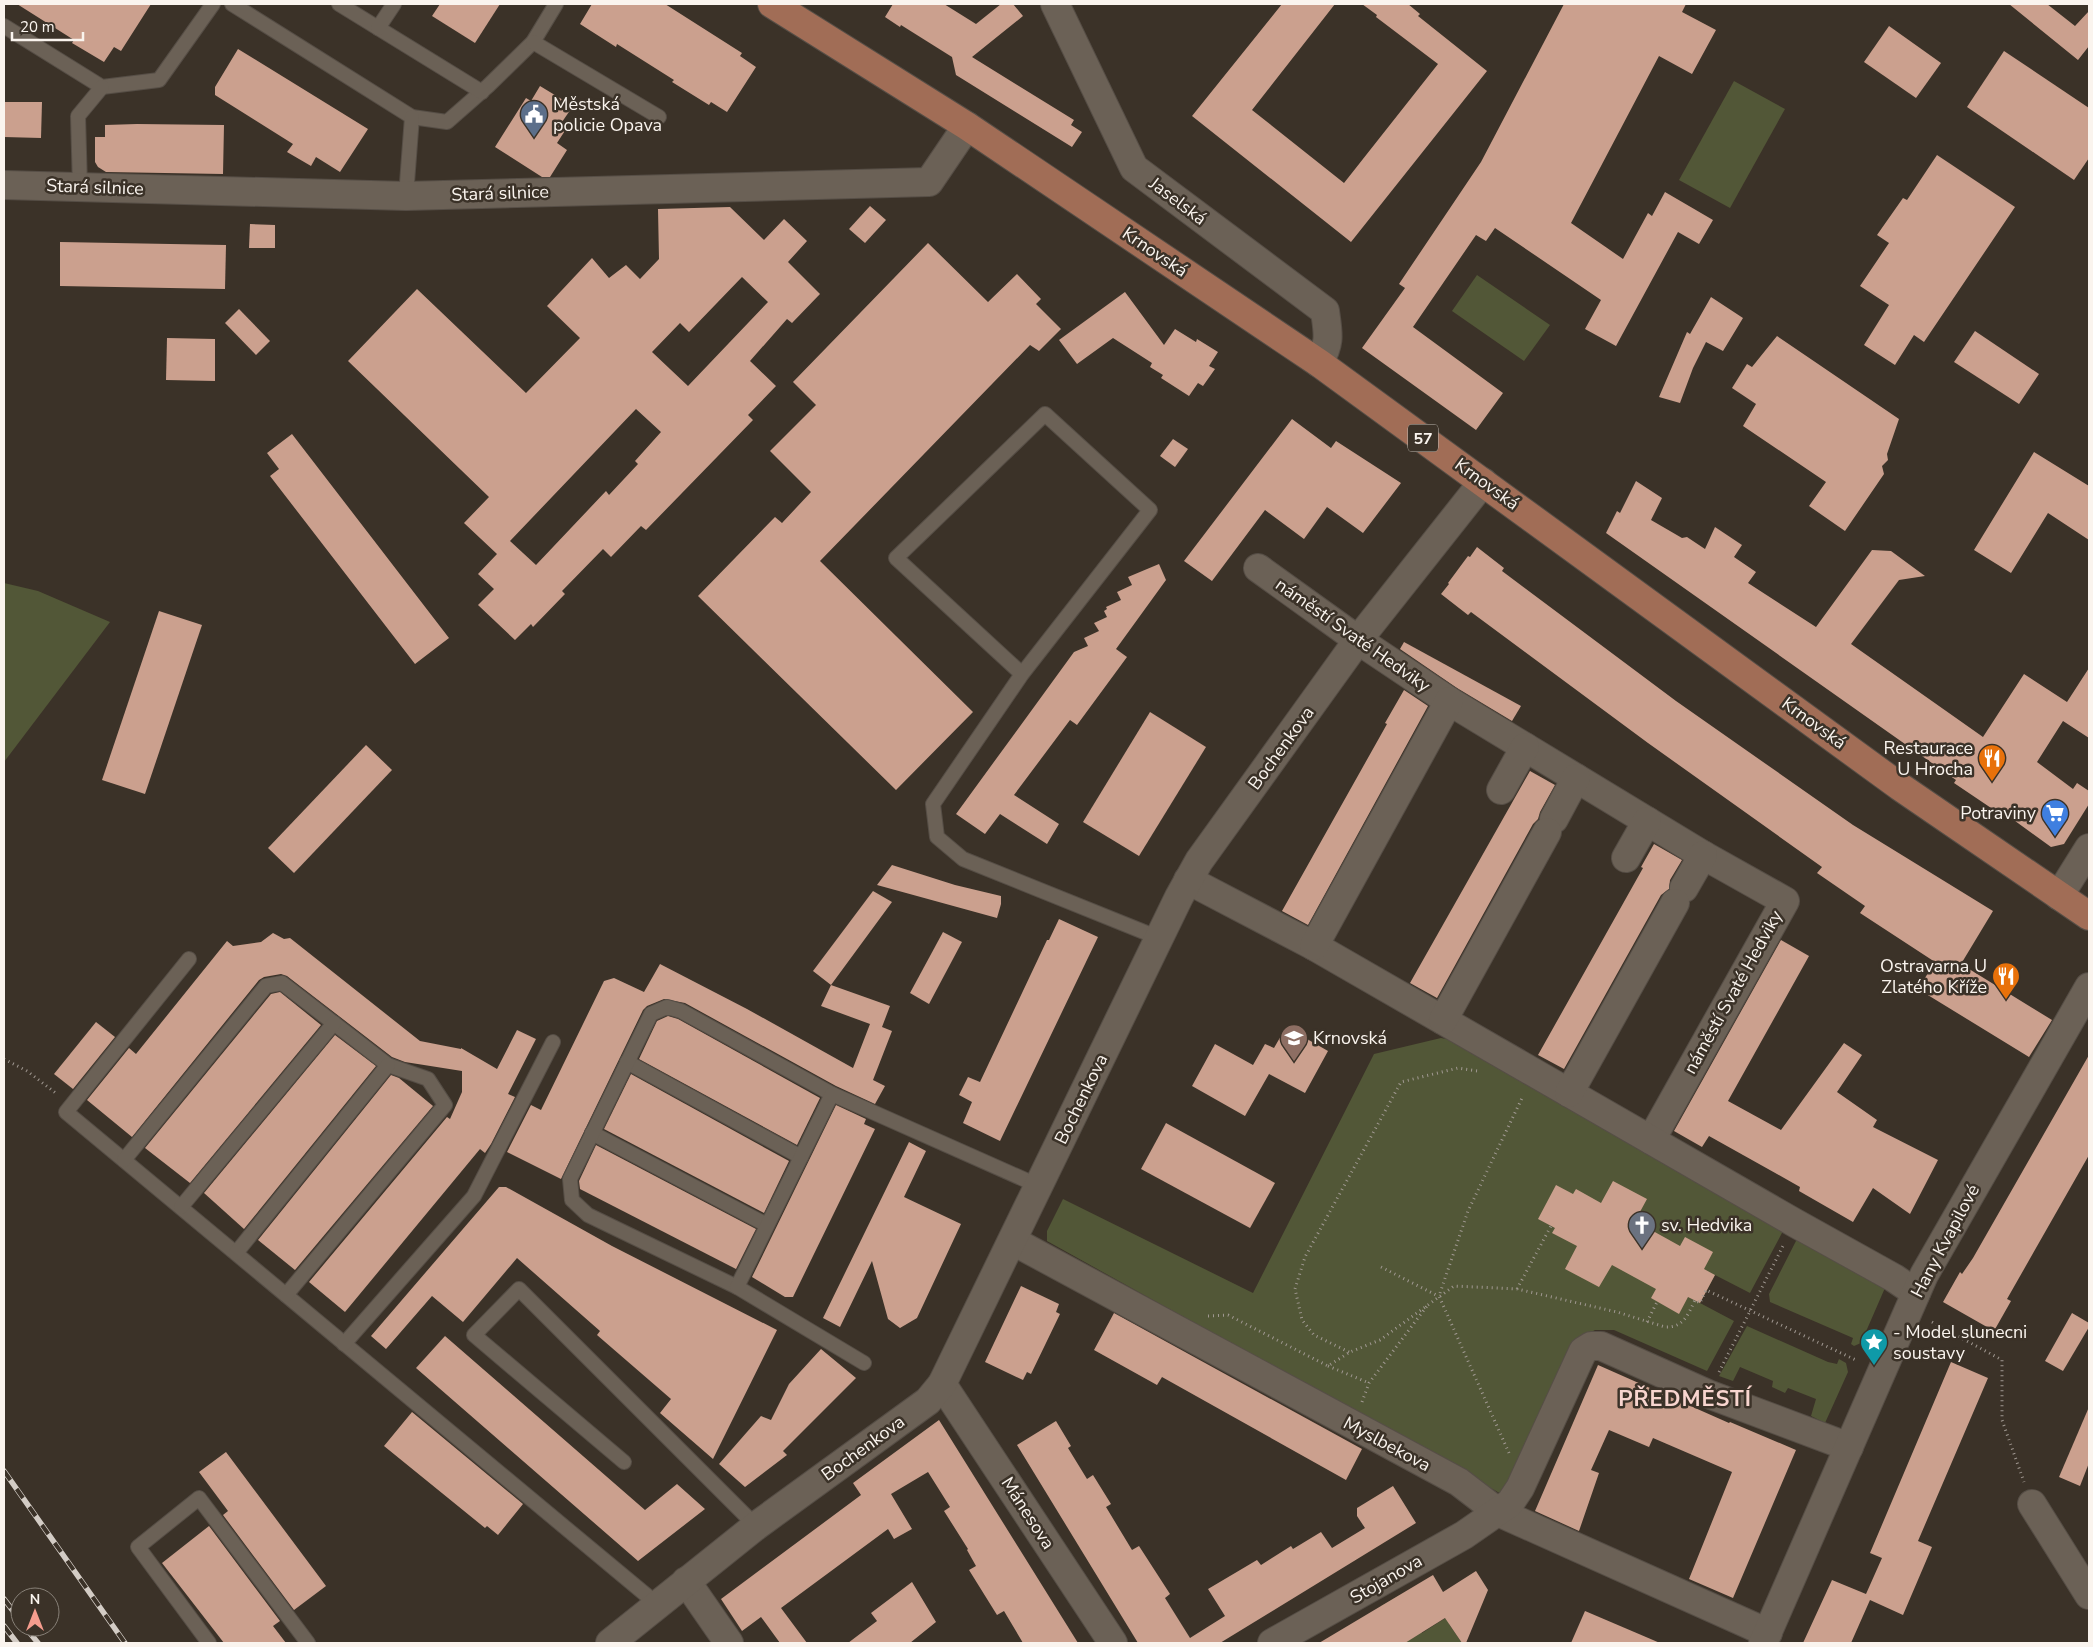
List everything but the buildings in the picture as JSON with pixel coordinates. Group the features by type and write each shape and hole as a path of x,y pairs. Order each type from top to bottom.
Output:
{"main road":[{"name":"Krnovská","path":"772,4 967,126 1319,363 1899,786 2089,916"}],"street":[{"name":"Jaselská","path":"1055,4 1134,168 1325,311 1328,334 1327,347 1319,363"},
{"name":"Stará silnice","path":"4,185 406,196 929,182 967,126"},
{"name":"Bochenkova","path":"610,1643 756,1526 928,1401 942,1384 1198,861 1358,640 1483,482"},
{"name":"náměstí Svaté Hedviky","path":"1258,568 1358,640 1449,701 1703,855 1785,901 1651,1140"},
{"name":"náměstí Svaté Hedviky","path":"1314,946 1449,701"},
{"path":"1501,790 1525,747"},
{"path":"1443,1020 1576,778"},
{"path":"1626,858 1647,821"},
{"path":"2059,896 2089,848"},
{"path":"1569,1093 1703,855"},
{"path":"1188,880 1314,946 1894,1278 1913,1301"},
{"name":"Hany Kvapilové","path":"1765,1638 1929,1267 2089,987"},
{"name":"Myslbekova","path":"1012,1241 1459,1482 1498,1512 1765,1638"},
{"path":"1498,1512 1510,1503 1523,1483 1583,1351 1591,1346 1601,1346 1708,1394 1849,1447"},
{"name":"Mánesova","path":"942,1384 1113,1643"},
{"path":"2032,1504 2089,1594"},
{"name":"Stojanova","path":"1272,1643 1464,1535 1498,1512"},
{"path":"686,1581 729,1643"}],"lane":[{"path":"4,26 102,87 159,80 213,4"},
{"path":"232,4 412,117 446,122 482,92 533,42 556,4"},
{"path":"339,4 482,92"},
{"path":"378,28 394,4"},
{"path":"533,42 659,117"},
{"path":"80,187 78,116 102,87"},
{"path":"406,196 412,117"},
{"path":"1022,674 896,558 1045,414 1150,510 1022,674 933,804 937,837 962,859 1159,938"},
{"path":"189,959 66,1112 657,1604"},
{"path":"124,1160 266,986 282,983 388,1065 428,1079 445,1104 286,1295"},
{"path":"864,1363 737,1287 588,1215 572,1200 570,1179 651,1014 667,1007 681,1011 832,1094 1039,1186"},
{"path":"181,1207 334,1024"},
{"path":"344,1344 474,1196 553,1042"},
{"path":"627,1062 801,1157"},
{"path":"236,1253 388,1065"},
{"path":"737,1287 832,1094"},
{"path":"592,1133 767,1225"},
{"path":"624,1462 474,1335 519,1289 756,1526"},
{"path":"209,1643 138,1547 198,1498 308,1643"}],"path":[{"path":"4,1059 27,1071 71,1105"},
{"path":"1350,1352 1314,1335 1302,1320 1295,1289 1305,1257 1401,1082 1458,1068 1480,1072"},
{"path":"1439,1296 1468,1211 1534,1073"},
{"path":"1708,1394 1749,1309 1795,1223"},
{"path":"1517,1289 1551,1226"},
{"path":"1381,1267 1439,1296 1523,1483"},
{"path":"1328,1366 1350,1352 1380,1340 1454,1286 1517,1289 1617,1312 1673,1328 1680,1325 1688,1316 1695,1300 1700,1303 1706,1290 1858,1361"},
{"path":"1913,1301 2002,1360 2002,1420 2032,1504"},
{"path":"1366,1392 1369,1383 1430,1302"},
{"path":"1647,1322 1658,1302"},
{"path":"1183,1333 1194,1318 1228,1314 1328,1366 1369,1383"}],"green space":[{"path":"1734,81 1785,109 1730,208 1679,180"},
{"path":"1477,275 1550,325 1524,361 1452,311"},
{"path":"4,583 38,591 110,622 4,762"},
{"path":"1441,1038 1492,1048 1485,1061 1783,1231 1750,1293 1715,1275 1700,1303 1734,1321 1707,1371 1614,1330 1595,1330 1578,1339 1505,1496 1047,1241 1047,1231 1063,1199 1253,1293 1374,1054"},
{"path":"1797,1239 1888,1281 1861,1343 1854,1346 1851,1344 1853,1338 1770,1302 1769,1294"},
{"path":"1747,1326 1828,1362 1837,1364 1839,1359 1846,1363 1848,1372 1825,1423 1811,1416 1816,1399 1788,1388 1785,1393 1772,1387 1773,1381 1740,1367 1733,1381 1719,1376"},
{"path":"1400,1595 1422,1633 1450,1615 1449,1624 1462,1643 1388,1643 1391,1642 1384,1611 1381,1606"}],"railway":[{"path":"4,1471 125,1643"},
{"path":"4,1599 10,1607"},
{"path":"4,1626 17,1643"},
{"path":"33,1637 38,1643"}],"place":[{"name":"Městská policie Opava","path":"534,138"},
{"name":"Restaurace U Hrocha","path":"1992,782"},
{"name":"Potraviny","path":"2055,837"},
{"name":"Ostravarna U Zlatého Kříže","path":"2006,1000"},
{"name":"Krnovská","path":"1294,1062"},
{"name":"sv. Hedvika","path":"1642,1249"},
{"name":"- Model slunecni soustavy","path":"1874,1366"}],"district":[{"name":"PŘEDMĚSTÍ","path":"1685,1398"}]}
